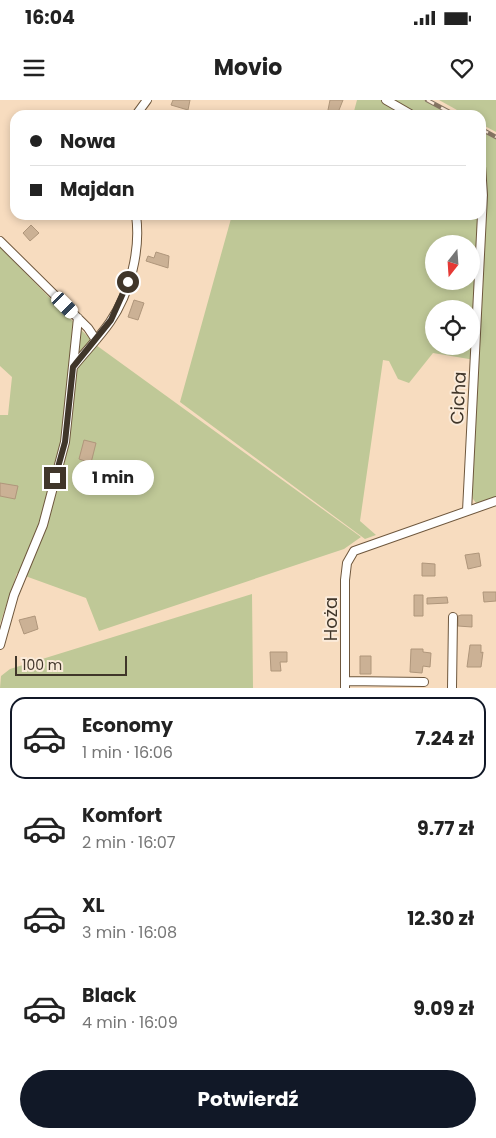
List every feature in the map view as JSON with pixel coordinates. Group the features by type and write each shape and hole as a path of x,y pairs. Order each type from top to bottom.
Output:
{"street":[{"path":"386,100 403,110"},
{"path":"73,367 111,320 128,282 138,240 136,220"},
{"name":"Cicha","path":"466,511 482,220"},
{"path":"0,241 78,318 96,340"},
{"path":"0,645 14,595 43,525 65,442 78,318"},
{"path":"466,511 496,501"},
{"name":"Hoża","path":"345,684 345,580 347,563 354,551 466,511"},
{"path":"452,688 453,617"},
{"path":"345,684 424,682"}],"green space":[{"path":"357,100 386,100 403,110 354,110"},
{"path":"392,100 424,100 442,110 408,110"},
{"path":"439,100 496,100 496,132 486,127 486,110 457,110"},
{"path":"486,134 496,139 496,499 476,503 472,494 478,355 480,355 482,243 480,276 480,235 425,235 425,290 479,290 479,300 425,300 425,355 431,355 409,383 398,379 389,361 383,360 360,521 376,535 365,539 180,402 231,220 486,220"},
{"path":"0,247 96,345 361,537 344,549 99,631 86,598 17,573 0,624 0,415 8,415 12,377 0,366"},
{"path":"445,355 475,355 475,360"},
{"path":"252,594 253,688 0,688 1,676 10,669"}],"building":[{"path":"173,100 190,100 188,110 171,105"},
{"path":"330,100 343,100 339,110 328,110"},
{"path":"31,225 39,233 30,241 23,233"},
{"path":"156,252 169,256 168,268 146,261 148,256 154,258"},
{"path":"134,300 144,303 138,320 128,317"},
{"path":"84,440 96,443 91,463 79,459"},
{"path":"0,483 18,486 15,499 0,496"},
{"path":"479,553 481,566 468,569 465,555"},
{"path":"422,563 435,564 435,576 422,576"},
{"path":"483,592 496,592 496,601 484,602"},
{"path":"414,595 423,595 423,616 414,616"},
{"path":"447,597 448,603 427,604 427,598"},
{"path":"472,615 472,627 458,626 458,616"},
{"path":"35,616 38,629 24,634 19,620"},
{"path":"470,645 481,645 481,653 483,652 481,667 467,667"},
{"path":"411,649 423,649 423,652 431,653 430,667 423,666 422,673 410,672"},
{"path":"270,652 287,652 287,662 280,662 281,671 271,671"},
{"path":"360,656 371,656 371,674 360,674"}],"railway":[{"path":"427,100 446,110"},
{"path":"486,132 496,137"}],"route":[{"path":"55,478 68,426 73,367 111,320 120,306 128,282"}]}
